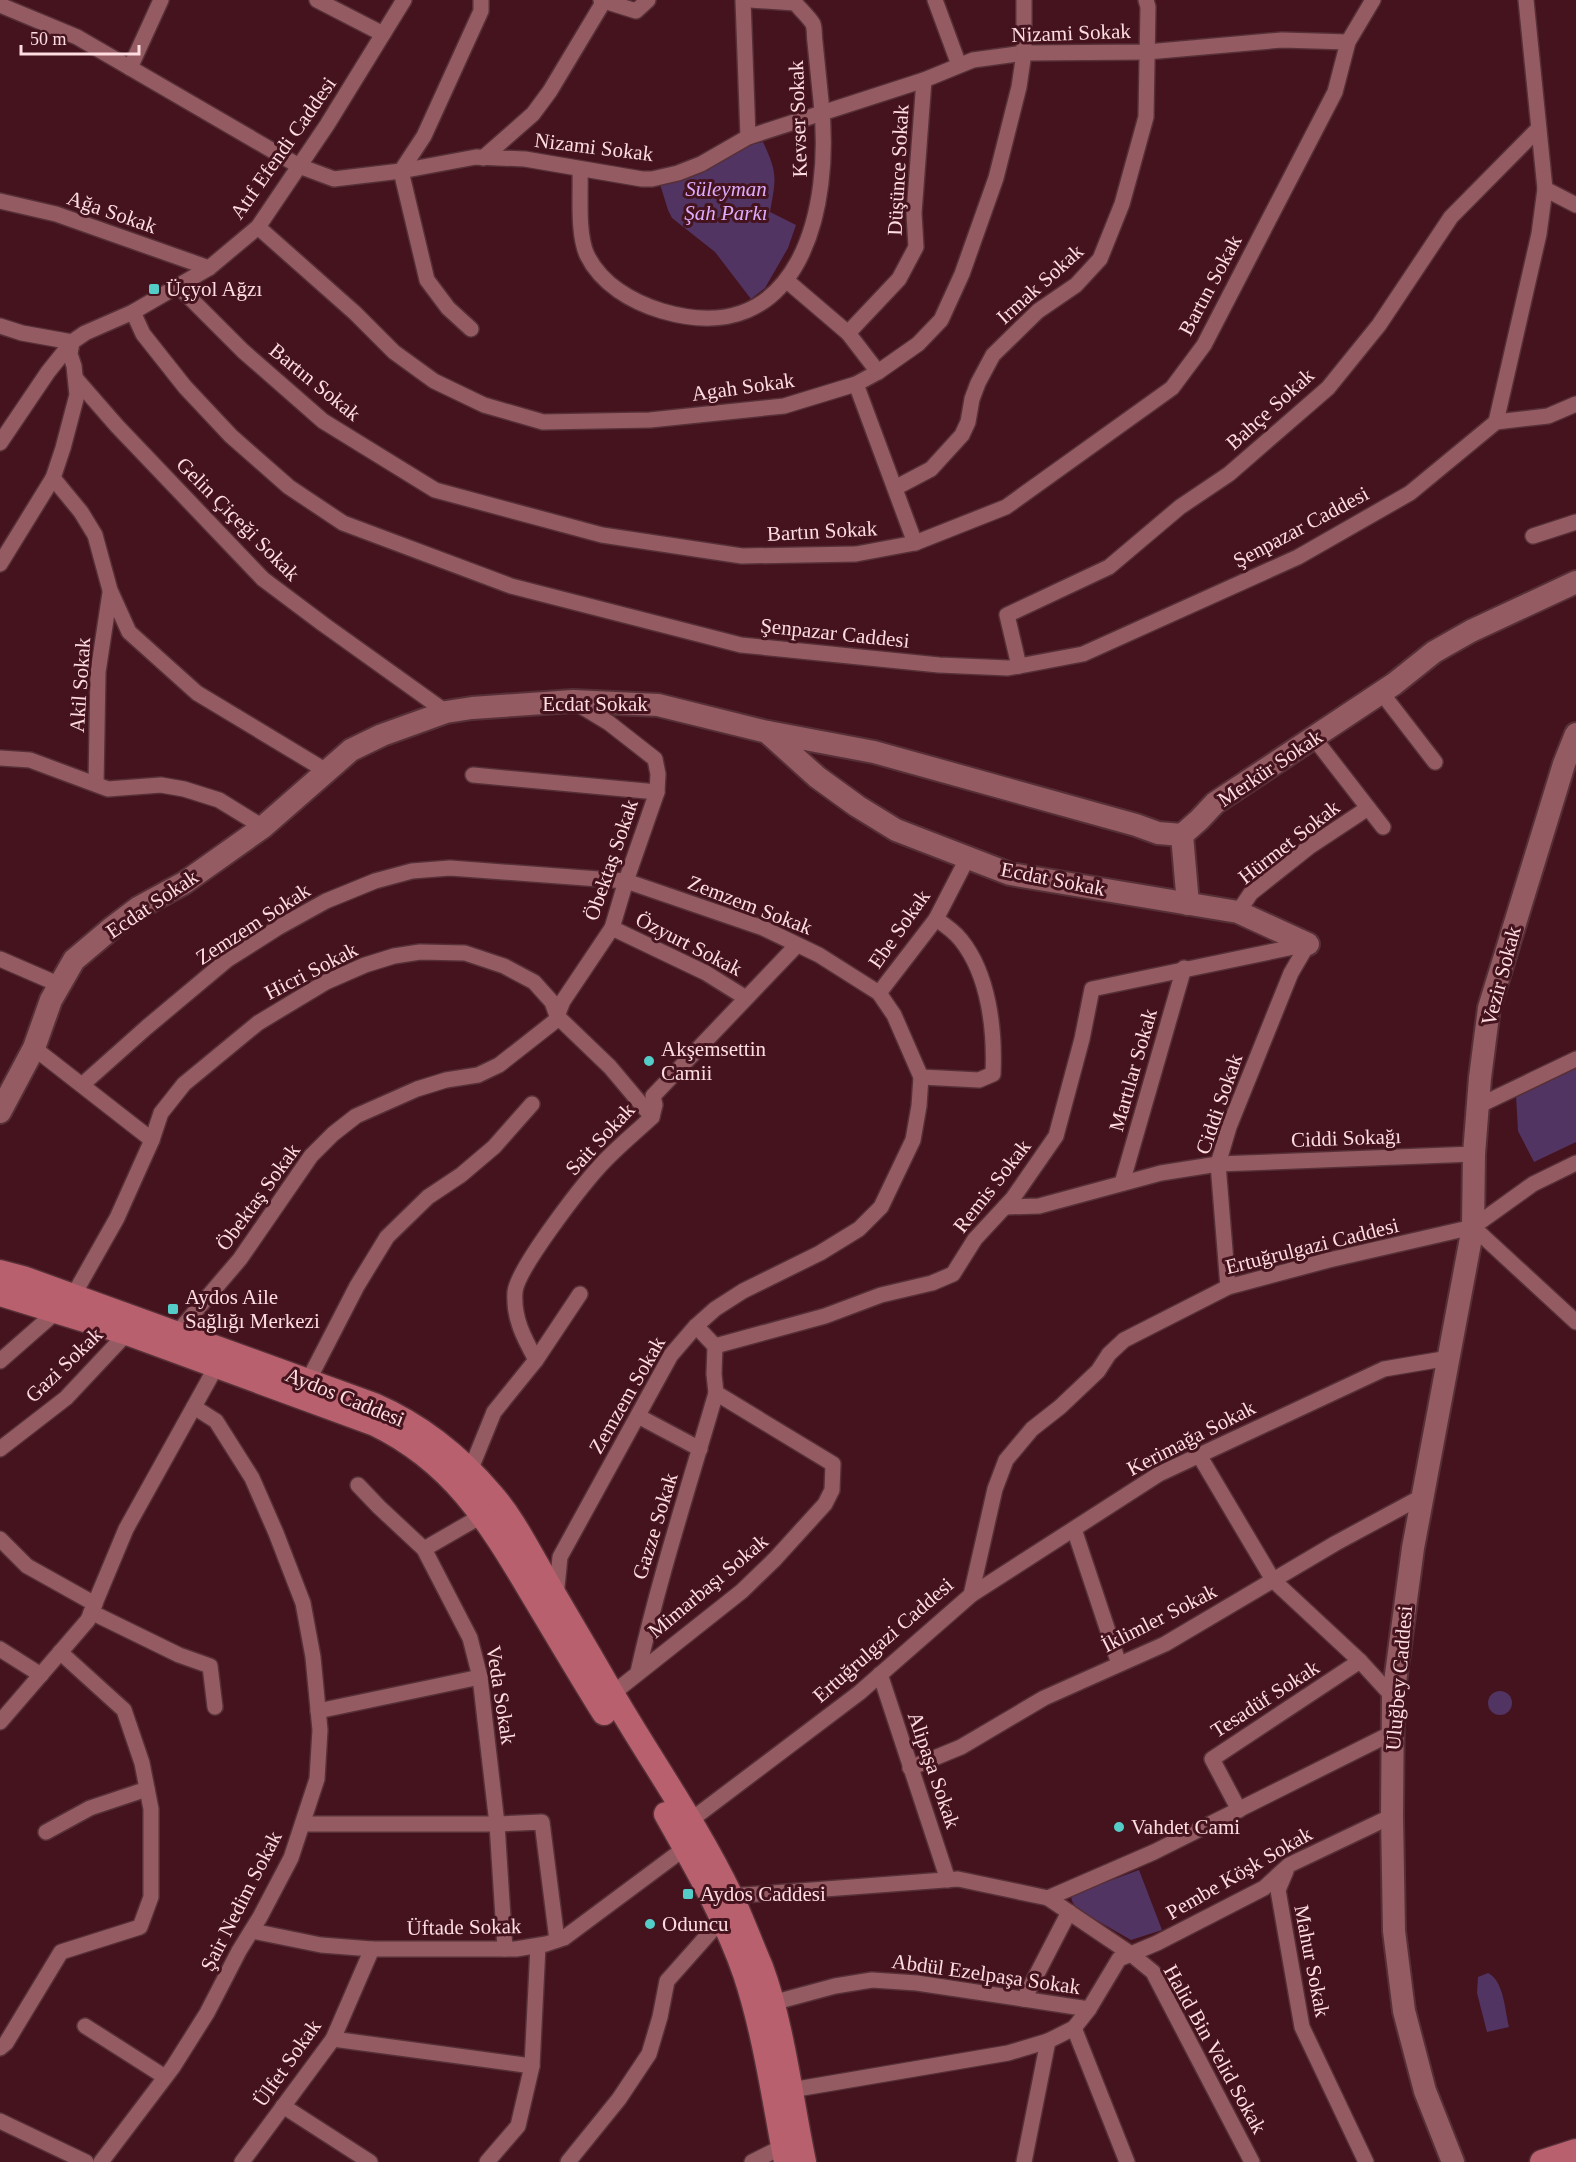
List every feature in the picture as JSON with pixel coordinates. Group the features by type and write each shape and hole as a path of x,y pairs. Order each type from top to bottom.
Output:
{"main road":[{"name":"Aydos Caddesi","path":"0,1272 127,1333 308,1381 374,1405 409,1422 470,1471 507,1514 556,1597 612,1694 683,1834 745,1975 793,2153"},
{"name":"Aydos Caddesi","path":"0,1294 65,1303 176,1334 219,1359 386,1430 450,1476 483,1515 683,1834 731,1896 762,1970 772,2003 791,2090 793,2153"},
{"path":"1542,2162 1576,2151"}],"street":[{"path":"130,68 161,0"},
{"path":"317,0 383,34"},
{"name":"Atıf Efendi Caddesi","path":"72,342 85,333 133,312 209,268 258,227 327,125 404,0"},
{"path":"471,329 448,308 427,280 401,171 424,136 481,11 481,0"},
{"path":"483,158 533,114 550,91 603,0 636,11 648,0"},
{"path":"742,0 748,137"},
{"name":"Kevser Sokak","path":"580,170 580,230 587,255 598,272 610,284 646,306 671,314 697,318 719,318 748,311 757,306 786,280 797,263 817,212 823,178 823,114 813,25 795,3 750,0"},
{"path":"935,0 959,65"},
{"name":"Agah Sokak","path":"258,227 355,313 394,352 434,381 484,405 543,422 650,420 784,406 856,384 878,372 918,344 941,321 962,274 996,178 1019,87 1024,54 1024,0"},
{"name":"Irmak Sokak","path":"895,488 931,469 962,435 968,422 972,399 978,383 993,356 1038,311 1076,285 1100,259 1122,204 1146,117 1148,7 1146,0"},
{"name":"Bartın Sokak","path":"178,286 243,351 323,421 435,490 602,535 742,556 856,554 915,543 1006,507 1172,388 1204,345 1335,92 1348,42 1373,0"},
{"path":"1526,0 1537,130 1545,189 1539,234 1496,422 1548,416 1576,404"},
{"name":"Nizami Sokak","path":"0,5 77,37 298,166 334,179 401,171 476,157 525,159 580,170 652,179 678,173 701,164 748,137 924,80 973,60 1024,54 1147,52 1282,40 1348,42"},
{"name":"Düşünce Sokak","path":"849,333 899,279 915,247 914,213 924,80"},
{"name":"Bahçe Sokak","path":"1019,666 1007,615 1109,567 1180,507 1228,474 1328,388 1379,325 1451,217 1537,130"},
{"path":"1545,189 1576,205"},
{"name":"Ağa Sokak","path":"0,201 56,214 209,268"},
{"path":"786,280 849,333 878,372"},
{"name":"Şenpazar Caddesi","path":"133,312 143,334 171,370 231,436 288,487 343,523 511,586 741,645 939,665 1008,668 1083,654 1298,557 1410,493 1496,422"},
{"path":"0,326 22,333 72,342"},
{"path":"0,564 53,478 77,395 74,366 70,354 72,342"},
{"path":"0,443 48,372 72,342"},
{"name":"Gelin Çiçeği Sokak","path":"76,379 117,426 263,579 446,712"},
{"path":"856,384 915,543"},
{"path":"53,478 81,512 95,535 110,590 129,632 197,693 328,772"},
{"path":"1533,536 1576,522"},
{"name":"Merkür Sokak","path":"1182,835 1215,802 1314,738 1434,652 1471,631 1576,582"},
{"name":"Akil Sokak","path":"96,784 98,672 110,590"},
{"path":"1381,692 1435,762"},
{"name":"Ecdat Sokak","path":"0,1112 34,1048 51,1000 74,960 138,908 184,883 263,827 351,750 382,735 446,712 472,708 573,701 657,705 767,732 817,777 896,830 1020,876 1238,912 1308,944"},
{"name":"Öbektaş Sokak","path":"176,1334 240,1259 311,1156 333,1134 356,1116 417,1089 446,1080 478,1075 499,1065 555,1021 563,1001 612,928 657,792 658,774 655,759 609,723 573,701"},
{"path":"767,732 874,752 1158,833 1182,835 1188,904"},
{"name":"Vezir Sokak","path":"1473,1227 1474,1154 1489,1008 1564,764 1576,734"},
{"path":"1314,738 1383,828"},
{"path":"0,758 30,760 108,789 161,785 184,789 219,800 263,827"},
{"path":"473,775 657,792"},
{"name":"Hürmet Sokak","path":"1238,912 1251,893 1309,847 1368,808"},
{"name":"Ebe Sokak","path":"879,993 936,919 968,857"},
{"name":"Zemzem Sokak","path":"83,1084 227,960 326,901 375,881 412,872 450,868 626,881 763,928 819,955 879,993 894,1015 921,1077 920,1106 913,1140 881,1207 859,1229 820,1252 743,1291 715,1309 696,1326 671,1355 560,1557 556,1597"},
{"path":"921,1077 979,1080 993,1074 994,1051 991,1022 976,965 962,940 936,919"},
{"name":"Özyurt Sokak","path":"612,928 706,973 746,998"},
{"name":"Remis Sokak","path":"714,1346 825,1317 881,1295 932,1283 953,1274 975,1239 1005,1207 1039,1163 1056,1136 1082,1039 1092,989 1308,944"},
{"name":"Ciddi Sokak","path":"1228,1287 1218,1164 1229,1127 1291,973 1308,944"},
{"name":"Sait Sokak","path":"536,1360 515,1312 515,1288 525,1267 600,1166 652,1117 655,1105 653,1095 797,945"},
{"name":"Hicri Sokak","path":"0,1361 65,1303 117,1218 152,1140 161,1113 184,1084 258,1023 326,982 365,965 394,956 442,951 465,953 485,958 534,982 552,1002 557,1016 610,1067 652,1117"},
{"path":"0,959 60,985"},
{"name":"Martılar Sokak","path":"1122,1183 1184,968"},
{"path":"34,1048 152,1140"},
{"path":"1478,1106 1576,1059"},
{"path":"308,1381 352,1294 387,1237 428,1197 461,1175 494,1148 532,1104"},
{"name":"Ciddi Sokağı","path":"1005,1207 1039,1206 1161,1173 1218,1164 1474,1154"},
{"name":"Ertuğrulgazi Caddesi","path":"683,1834 860,1693 970,1596 994,1489 1006,1460 1032,1429 1060,1407 1098,1371 1109,1354 1124,1340 1228,1287 1329,1260 1473,1227 1533,1184 1576,1163"},
{"path":"1473,1227 1576,1322"},
{"name":"Uluğbey Caddesi","path":"1453,2162 1425,2091 1404,2011 1394,1931 1392,1733 1393,1697 1413,1548 1473,1227"},
{"path":"470,1471 494,1412 536,1360 580,1294"},
{"path":"696,1326 714,1346 716,1394"},
{"name":"Gazi Sokak","path":"0,1449 66,1398 127,1333"},
{"name":"Kerimağa Sokak","path":"970,1596 1159,1474 1384,1369 1449,1358"},
{"path":"0,1722 88,1620 126,1529 219,1359"},
{"name":"Gazze Sokak","path":"638,1672 662,1575 716,1394"},
{"name":"Mimarbaşı Sokak","path":"612,1694 742,1591 775,1560 825,1504 832,1490 833,1464 716,1394"},
{"name":"Şair Nedim Sokak","path":"101,2162 165,2077 207,2013 291,1858 317,1779 320,1730 313,1657 303,1603 252,1478 216,1421 194,1407"},
{"path":"638,1416 700,1449"},
{"path":"1199,1455 1273,1580 1360,1661 1393,1697"},
{"name":"Veda Sokak","path":"358,1485 378,1507 424,1549 470,1638 480,1677 497,1824 505,1949"},
{"name":"İklimler Sokak","path":"910,1768 961,1747 1044,1698 1166,1644 1336,1543 1423,1496"},
{"path":"424,1549 483,1515"},
{"path":"1074,1529 1119,1664"},
{"path":"0,1539 27,1566 93,1608 179,1655 210,1666 215,1707"},
{"path":"0,1649 41,1675"},
{"path":"0,2048 6,2043 61,1952 140,1927 151,1897 151,1809 142,1763 124,1710 60,1652"},
{"name":"Tesadüf Sokak","path":"1239,1810 1212,1760 1360,1661"},
{"name":"Alipaşa Sokak","path":"880,1674 948,1880"},
{"path":"318,1711 480,1677"},
{"path":"731,1896 958,1879 1048,1898 1154,1852 1392,1733"},
{"path":"46,1832 90,1808 147,1789"},
{"name":"Pembe Köşk Sokak","path":"791,2090 1008,2053 1048,2041 1074,2028 1089,2009 1119,1959 1157,1943 1264,1888 1289,1865 1392,1816"},
{"path":"303,1824 542,1822 557,1940"},
{"name":"Üftade Sokak","path":"252,1931 321,1945 372,1949 505,1949 537,1946 564,1938 683,1834"},
{"name":"Mahur Sokak","path":"1289,1865 1278,1890 1302,2027 1366,2162"},
{"name":"Halid Bin Velid Sokak","path":"1048,1898 1131,1954 1153,1972 1252,2162"},
{"path":"1024,1999 1069,1912"},
{"path":"568,2162 619,2099 649,2054 660,2017 667,1981 722,1919"},
{"path":"487,2162 518,2126 532,2066 537,1946"},
{"name":"Ülfet Sokak","path":"242,2162 333,2038 372,1949"},
{"name":"Abdül Ezelpaşa Sokak","path":"772,2003 835,1986 872,1980 917,1983 1089,2009"},
{"path":"85,2026 165,2077"},
{"path":"1074,2028 1127,2162"},
{"path":"333,2038 532,2066"},
{"path":"1024,2162 1048,2041"},
{"path":"283,2106 370,2162"},
{"path":"0,2121 86,2162"},
{"path":"752,2162 793,2153"}],"green space":[{"name":"Süleyman Şah Parkı","path":"763,142 774,176 770,212 796,225 788,248 765,288 751,299 715,252 672,218 659,181 749,145"},
{"path":"1576,1066 1576,1142 1534,1162 1518,1131 1516,1095"},
{"path":"1500,1691 1509,1694 1512,1703 1509,1712 1500,1715 1491,1712 1488,1703 1491,1694"},
{"path":"1139,1870 1162,1930 1131,1940 1077,1909 1072,1901 1071,1896 1079,1892"},
{"path":"1488,1973 1501,1989 1509,2027 1487,2032 1477,1993 1478,1977"}],"place":[{"name":"Üçyol Ağzı","path":"154,289"},
{"name":"Akşemsettin Camii","path":"649,1061"},
{"name":"Aydos Aile Sağlığı Merkezi","path":"173,1309"},
{"name":"Vahdet Cami","path":"1119,1827"},
{"name":"Aydos Caddesi","path":"688,1894"},
{"name":"Oduncu","path":"650,1924"}]}
